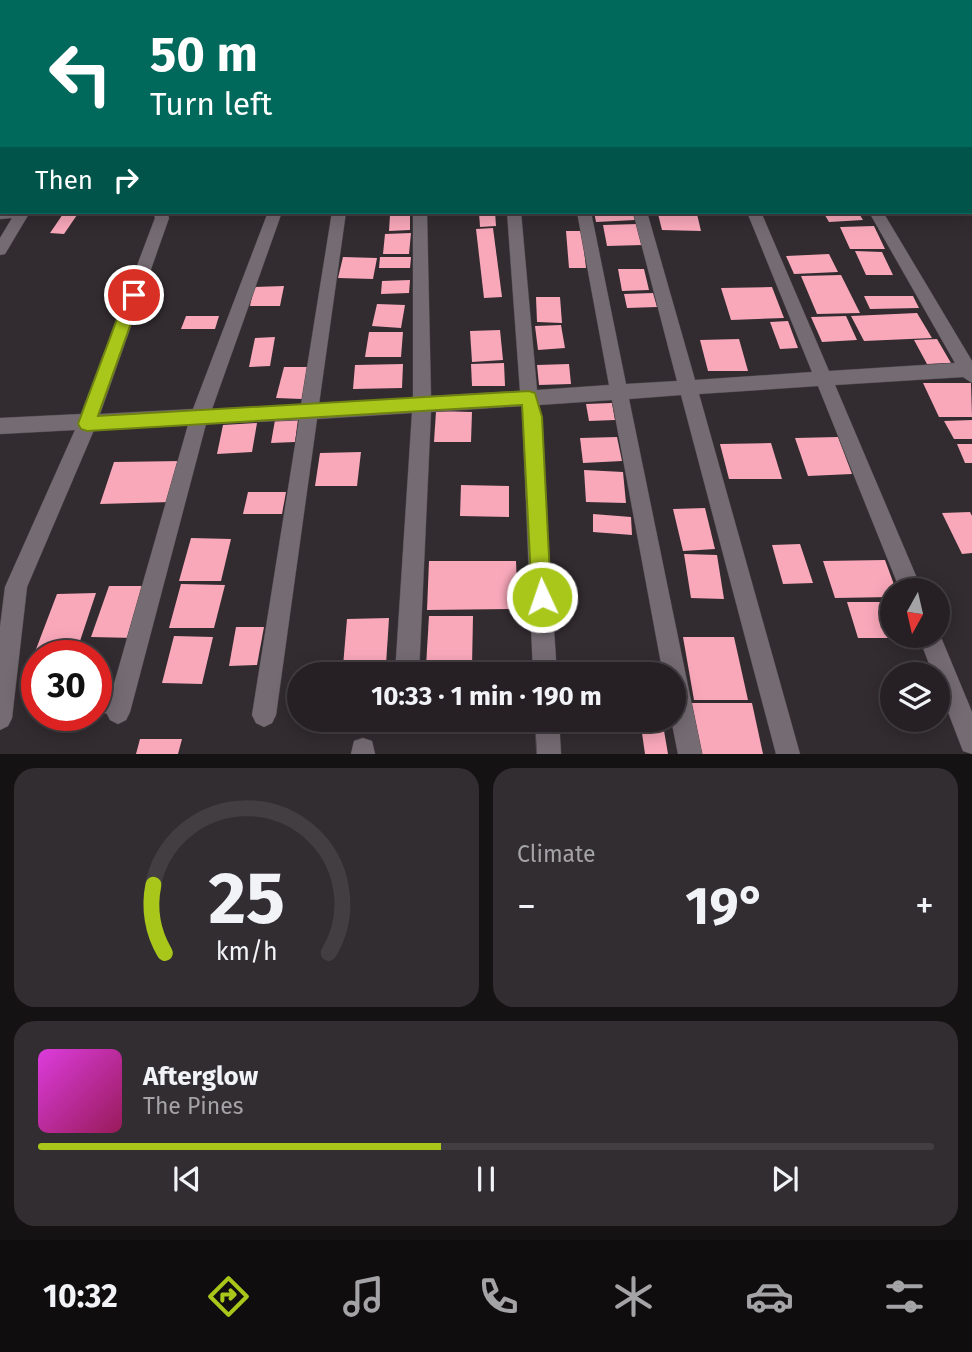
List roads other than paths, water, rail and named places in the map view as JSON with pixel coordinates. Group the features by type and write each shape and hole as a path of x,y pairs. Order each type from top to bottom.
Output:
{"street":[{"path":"0,250 22,214"},
{"path":"0,718 8,587 87,424 162,218 161,214"},
{"path":"118,712 199,418 274,214"},
{"path":"264,715 339,214"},
{"path":"408,662 422,403 420,214"},
{"path":"514,214 529,398 533,417 544,662"},
{"path":"584,214 690,754"},
{"path":"641,214 788,754"},
{"path":"755,214 906,578"},
{"path":"0,426 309,412 970,371 877,214"},
{"path":"934,648 972,742"},
{"path":"548,732 549,754"}]}
